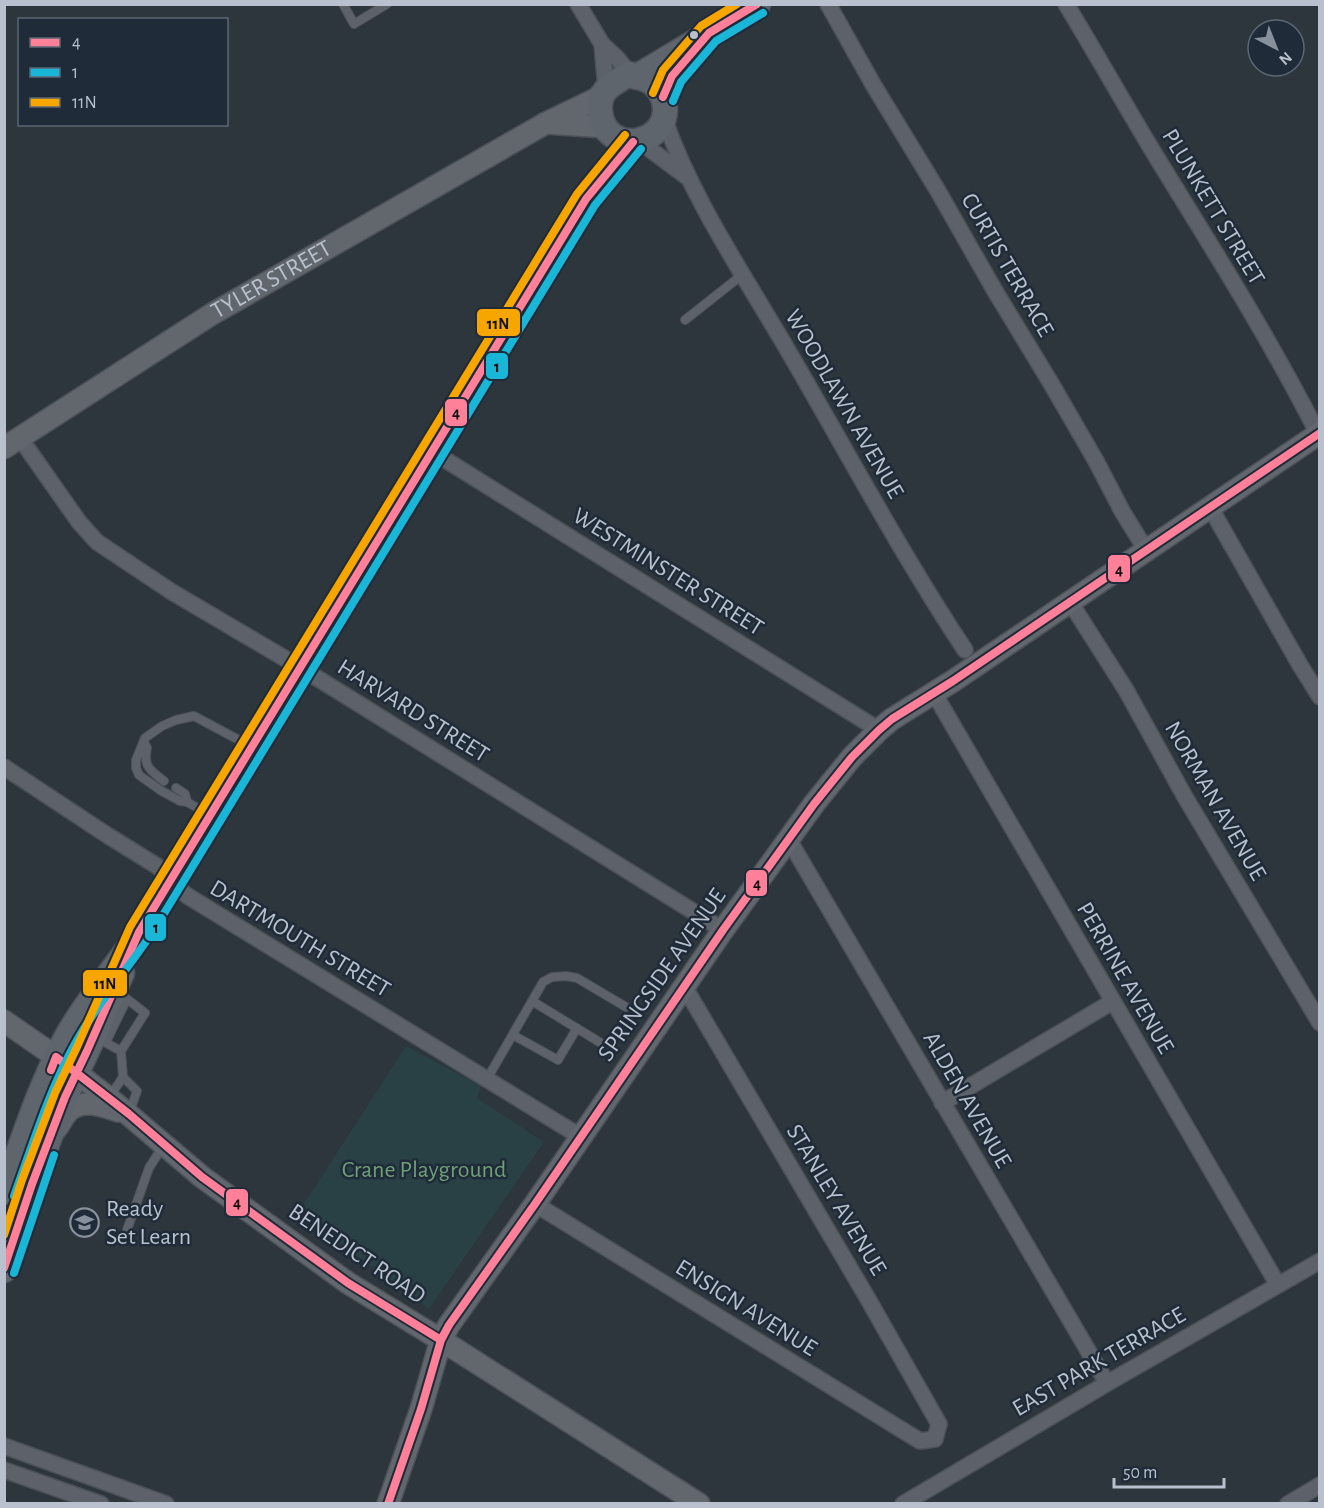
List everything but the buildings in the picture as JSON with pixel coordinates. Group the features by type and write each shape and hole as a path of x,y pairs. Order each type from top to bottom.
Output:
{"main road":[{"path":"709,33 672,76 660,126 654,133 636,141 624,141 615,137 600,117 599,106 604,92 614,81 632,76 758,4"},
{"path":"632,76 644,78 652,83 658,89 663,107"},
{"path":"586,199 604,151 607,129"},
{"path":"4,1192 56,1057 84,1008 139,932 586,199 636,141"},
{"path":"4,1270 47,1142 77,1073 100,1039 121,994 139,932"}],"street":[{"path":"578,4 602,44 632,76"},
{"name":"CURTIS TERRACE","path":"828,4 874,86 939,191 994,291 1052,385 1146,550"},
{"name":"PLUNKETT STREET","path":"1066,4 1155,156 1261,328 1319,434"},
{"path":"602,44 604,92"},
{"name":"TYLER STREET","path":"12,443 212,314 604,92"},
{"name":"WOODLAWN AVENUE","path":"663,107 669,134 689,179 723,243 931,598 965,650"},
{"path":"546,123 607,129"},
{"name":"WOODLAWN AVENUE","path":"636,141 689,179"},
{"name":"SPRINGSIDE AVENUE","path":"388,1503 421,1409 441,1340 449,1325 723,930 814,804 852,757 892,719 1319,434"},
{"name":"HARVARD STREET","path":"12,443 97,542 172,592 301,668 723,930"},
{"name":"WESTMINSTER STREET","path":"433,452 879,730"},
{"path":"1210,507 1320,697"},
{"name":"NORMAN AVENUE","path":"1070,602 1126,690 1185,797 1320,1023"},
{"name":"PERRINE AVENUE","path":"933,693 1278,1285"},
{"name":"DARTMOUTH STREET","path":"4,767 107,836 157,866 186,895 581,1137"},
{"name":"ALDEN AVENUE","path":"789,840 1107,1383"},
{"name":"STANLEY AVENUE","path":"684,986 939,1424 935,1439"},
{"path":"942,1103 1112,1002"},
{"name":"BENEDICT ROAD","path":"4,1021 109,1098 202,1177 348,1283 699,1503"},
{"path":"47,1142 70,1110 83,1104 96,1103 129,1114"},
{"name":"ENSIGN AVENUE","path":"535,1204 920,1441 935,1439"},
{"name":"EAST PARK TERRACE","path":"903,1503 1320,1261"},
{"path":"4,1446 166,1503"},
{"path":"4,1470 101,1503"},
{"path":"1288,1503 1320,1485"}],"lane":[{"path":"343,4 354,24 387,4"},
{"path":"685,320 742,275"},
{"path":"210,815 160,790 139,775 136,760 145,738 162,726 194,716 251,747"},
{"path":"144,742 147,748 145,758 148,768 164,781"},
{"path":"176,788 185,794 187,802"},
{"path":"487,1079 543,982 552,977 577,978 626,1007"},
{"path":"109,1098 123,1077 121,1050 145,1013 121,994"},
{"path":"532,1001 601,1042"},
{"path":"513,1035 558,1060 577,1028"},
{"path":"100,1039 121,1050"},
{"path":"123,1077 136,1091 129,1114"},
{"path":"127,1230 149,1168 164,1144"}],"green space":[{"name":"Crane Playground","path":"406,1046 481,1086 477,1098 544,1142 429,1309 298,1213"}],"transit line":[{"name":"11N","path":"653,93 663,70 701,26 737,4"},
{"name":"4","path":"663,97 672,76 709,33 757,4"},
{"name":"1","path":"673,101 681,82 716,41 763,13"},
{"name":"11N","path":"4,1235 55,1093 130,927 577,194 625,135"},
{"name":"4","path":"4,1268 32,1184 65,1097 139,932 586,199 633,142"},
{"name":"1","path":"14,1196 50,1098 66,1060 85,1027 157,925 595,205 641,149"},
{"name":"4","path":"388,1504 421,1409 441,1340 449,1325 723,930 814,804 852,757 892,719 953,681 1320,433"},
{"name":"4","path":"51,1070 56,1057 129,1114 202,1177 348,1283 441,1340"},
{"name":"1","path":"14,1273 54,1155"}],"place":[{"name":"Ready Set Learn","path":"85,1223"}]}
